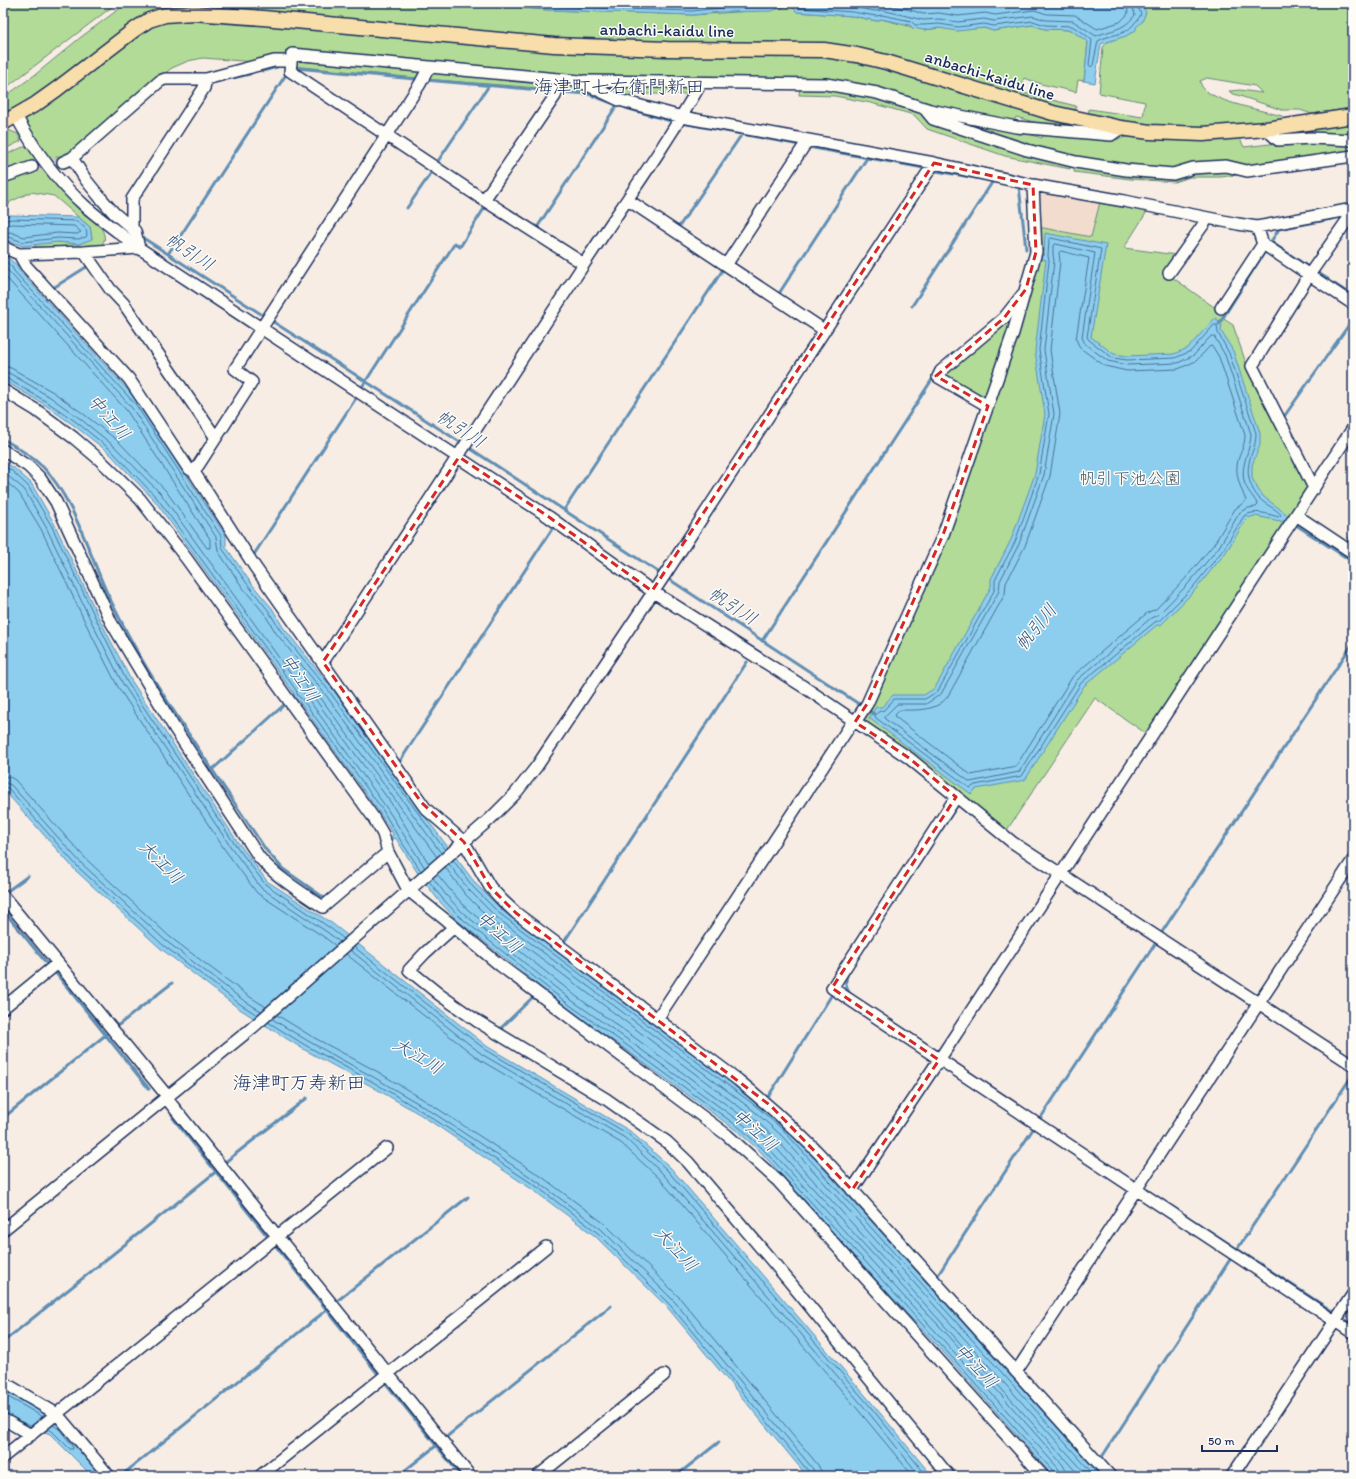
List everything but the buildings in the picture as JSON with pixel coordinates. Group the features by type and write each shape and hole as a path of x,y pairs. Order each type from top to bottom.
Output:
{"main road":[{"name":"anbachi-kaidu line","path":"3,123 57,89 149,20 165,15 193,13 270,18 554,45 667,49 824,50 857,55 886,62 1052,113 1121,128 1150,132 1203,134 1266,129 1353,116"}],"street":[{"path":"584,264 484,200 290,71 292,54 558,80 826,84 877,93 924,108 1009,125 1046,130 1111,135 1121,128"},
{"path":"139,248 135,231 114,213 68,160 160,81 206,79 274,61 290,61"},
{"path":"194,472 252,382 235,369 420,84 429,67"},
{"path":"132,228 132,198 204,88 206,79"},
{"path":"484,200 555,96 558,80"},
{"path":"579,81 619,100 682,117 934,163 1033,185 1257,227 1353,209"},
{"path":"323,662 584,264 628,200 682,117 701,83"},
{"path":"924,108 933,119 1027,150 1076,162 1126,170 1173,174 1193,168 1226,166 1247,172 1353,156"},
{"path":"16,116 29,140 62,182 85,206 139,248 460,455 652,591 804,687 859,715 1012,842 1353,1065"},
{"path":"1266,129 1278,140 1311,138 1353,140"},
{"path":"726,265 808,140"},
{"path":"3,1230 252,1028 354,937 462,844 515,794 537,766 652,591 663,577 934,163"},
{"path":"3,177 32,167"},
{"path":"657,1019 859,715 943,535 1013,334 1036,252 1033,185"},
{"path":"628,200 824,330"},
{"path":"1314,488 1252,366 1309,275 1353,212"},
{"path":"1169,273 1208,218"},
{"path":"1257,227 1263,244 1353,304"},
{"path":"1221,308 1263,244"},
{"path":"5,247 20,254 84,252 139,248"},
{"path":"84,252 110,289 124,304 216,438"},
{"path":"20,254 26,266 129,379 188,468 194,472 255,567 421,802 426,809 462,844 490,887 516,913 738,1080 771,1106 801,1134 1110,1476"},
{"path":"988,406 938,377 942,371 1004,318 1026,289"},
{"path":"3,390 36,410 74,438 100,460 140,499 186,558 373,817 383,834 388,852 411,888 454,927 501,966 704,1117 748,1153 778,1181 1043,1476"},
{"path":"852,1190 939,1060 1353,428"},
{"path":"3,450 29,467 44,484 56,502 111,622 175,730 267,867 323,907 388,852"},
{"path":"1293,519 1353,553"},
{"path":"956,797 832,988 1353,1332"},
{"path":"1016,1372 1353,860"},
{"path":"3,896 470,1476"},
{"path":"454,927 425,953 409,970 477,1020 606,1100 667,1142 678,1152 784,1275 949,1476"},
{"path":"3,1008 58,963"},
{"path":"3,1457 387,1148"},
{"path":"260,1476 546,1246"},
{"path":"1232,1476 1353,1294"},
{"path":"538,1476 664,1375"},
{"path":"3,1382 55,1416 110,1476"},
{"path":"3,1419 33,1433"}],"highlighted area":[{"path":"934,163 1033,185 1036,252 1026,289 1004,318 936,376 988,406 943,535 867,704 855,722 909,758 956,797 832,988 939,1060 852,1190 771,1106 516,913 490,887 464,842 421,802 323,662 459,457 549,517 652,591"}],"shaded area":[{"path":"1045,191 1100,202 1091,237 1038,227 1038,196"}],"green space":[{"path":"3,3 117,3 3,90"},
{"path":"127,3 467,3 548,10 693,15 779,9 785,6 791,6 797,12 852,16 877,21 881,19 924,30 939,28 984,28 993,31 1032,25 1045,29 1071,30 1088,42 1084,81 1078,80 1076,92 1041,84 1024,78 1020,92 1076,106 1075,114 908,62 569,41 199,5 174,7 157,11 132,23 46,90 3,115 3,98"},
{"path":"1145,3 1334,3 1353,7 1353,108 1312,114 1300,110 1282,110 1231,93 1229,91 1240,90 1262,93 1255,86 1207,78 1200,81 1201,85 1206,91 1216,97 1234,104 1282,116 1283,118 1280,121 1204,128 1154,127 1088,117 1089,109 1143,117 1145,102 1099,93 1103,47 1112,39 1127,34 1131,31 1141,14 1141,6"},
{"path":"178,19 199,19 824,56 862,63 1092,128 1048,126 1016,117 1014,121 934,108 879,91 560,77 286,50 285,57 255,62 203,58 188,61 172,68 66,156 56,157 53,163 28,127 25,121 27,116 140,33 154,26"},
{"path":"303,58 421,71 417,78 292,66 296,60"},
{"path":"434,71 546,81 551,84 551,89 425,79"},
{"path":"565,83 573,83 613,102 589,93 562,90"},
{"path":"592,84 692,86 691,94 630,94 628,99"},
{"path":"800,87 846,91 875,96 920,110 930,121 1125,172 1226,168 1246,174 1221,177 1190,177 1175,182 1130,179 1074,172 1075,167 1071,166 1070,169 1005,156 927,129 914,115 871,103 835,96 799,95"},
{"path":"934,114 1007,127 1042,138 1043,132 1113,140 1136,135 1239,137 1244,147 1304,140 1353,143 1353,152 1247,167 1175,170 1092,161 1030,147"},
{"path":"1353,121 1353,137 1281,135 1278,132"},
{"path":"6,129 18,134 21,141 3,150 3,131"},
{"path":"23,147 29,148 69,200 101,228 104,239 98,248 35,250 35,244 58,242 79,244 92,238 90,227 54,196 31,192 10,202 6,211 3,211 3,156"},
{"name":"帆引下池公園","path":"1100,202 1148,210 1124,248 1177,255 1165,272 1221,312 1224,319 1233,325 1247,366 1306,483 1307,492 1148,735 1095,698 1007,830 861,721 871,705 1018,328 1038,227 1091,237"},
{"path":"1004,321 1013,323 988,399 945,377 945,373"}],"water":[{"path":"467,3 1145,3 1142,6 1146,12 1142,22 1136,27 1136,30 1126,36 1101,44 1095,83 1084,81 1088,42 1071,30 1045,29 1032,25 993,31 984,28 957,31 939,28 924,30 912,28 910,25 881,19 877,21 852,16 797,12 791,6 785,6 771,11 720,12 693,15 548,10"},
{"path":"10,215 78,217 90,227 92,239 79,244 58,242 23,246 8,241 6,244 3,242 3,217"},
{"name":"帆引下池公園","path":"1045,233 1106,245 1091,337 1114,354 1127,356 1174,354 1188,348 1215,318 1222,323 1221,331 1233,351 1260,433 1260,445 1252,465 1252,478 1264,497 1289,516 1285,522 1255,516 1247,518 1226,552 1196,589 1161,625 1157,625 1084,686 1025,780 976,789 971,794 869,718 876,707 882,707 893,695 924,695 935,688 991,587 991,579 1011,540 1035,474 1045,414 1035,351 1046,260 1039,259 1040,255 1044,255"},
{"name":"中江川","path":"3,254 18,266 17,268 139,402 226,536 226,547 251,583 272,608 283,627 332,688 426,818 476,884 502,910 760,1104 787,1128 1101,1476 1053,1476 937,1345 758,1149 737,1131 568,1009 457,920 439,901 417,872 397,840 395,838 390,840 393,834 379,812 299,701 292,700 295,697 293,692 155,501 108,452 45,405 3,380"},
{"name":"大江川","path":"3,462 13,467 31,483 54,523 99,618 131,680 237,841 267,881 333,924 488,1047 630,1131 670,1167 871,1402 932,1476 807,1476 667,1307 595,1236 533,1190 421,1115 303,1049 238,1008 160,948 75,870 3,789"},
{"path":"3,1389 46,1414 62,1426 103,1476 92,1476 50,1434 3,1412"}],"waterway":[{"path":"263,71 277,67"},
{"path":"296,68 415,79"},
{"path":"233,78 250,74"},
{"path":"177,241 285,76"},
{"path":"425,80 552,91"},
{"path":"436,164 488,87"},
{"path":"561,92 588,94 620,106"},
{"path":"536,229 617,105"},
{"path":"626,108 674,122"},
{"path":"682,123 800,145"},
{"path":"678,228 742,134"},
{"path":"808,147 924,168"},
{"path":"778,295 867,158"},
{"path":"407,208 433,170"},
{"path":"936,171 982,179"},
{"path":"912,306 993,181"},
{"path":"1019,186 1026,249"},
{"path":"362,387 455,243 460,247 485,207"},
{"path":"1270,243 1279,229 1342,217"},
{"name":"帆引川","path":"140,236 463,444"},
{"path":"1271,242 1310,268"},
{"name":"帆引川","path":"168,254 172,248"},
{"path":"1219,324 1264,253"},
{"path":"53,288 88,266"},
{"path":"564,510 724,268"},
{"path":"1318,273 1328,279"},
{"path":"1333,283 1353,296"},
{"path":"1283,418 1353,319"},
{"path":"762,641 933,378"},
{"path":"253,556 356,398"},
{"path":"3,439 24,452 43,467 63,494 80,527 107,593 137,652 176,715 266,850 283,869 323,897"},
{"name":"帆引川","path":"468,447 874,714"},
{"path":"1293,523 1353,562"},
{"path":"400,761 552,529"},
{"path":"1346,544 1353,533"},
{"path":"1162,932 1353,643"},
{"path":"564,942 747,662"},
{"path":"213,769 285,704"},
{"path":"913,873 957,806"},
{"path":"6,892 28,876"},
{"path":"3,910 48,965"},
{"path":"1038,1122 1155,944"},
{"path":"849,971 846,978 846,984 847,990 851,995"},
{"path":"55,972 149,1089"},
{"path":"116,1027 172,983"},
{"path":"500,1029 534,996"},
{"path":"768,1097 831,996"},
{"path":"3,1118 108,1033"},
{"path":"1236,1251 1353,1074"},
{"path":"224,1163 307,1098"},
{"path":"173,1118 268,1237"},
{"path":"938,1275 1033,1129"},
{"path":"3,1342 218,1170"},
{"path":"1122,1174 1136,1183"},
{"path":"1142,1187 1335,1313"},
{"path":"337,1301 468,1197"},
{"path":"275,1245 378,1374"},
{"path":"1100,1460 1231,1258"},
{"path":"445,1438 611,1306"},
{"path":"121,1476 329,1308"},
{"path":"1341,1317 1353,1325"},
{"path":"384,1381 461,1476"},
{"path":"676,1476 719,1442"},
{"path":"398,1476 437,1445"}],"tunnel":[{"path":"32,167 63,162"}],"district":[{"name":"海津町七右衛門新田","path":"619,86"},
{"name":"海津町万寿新田","path":"299,1082"}]}
